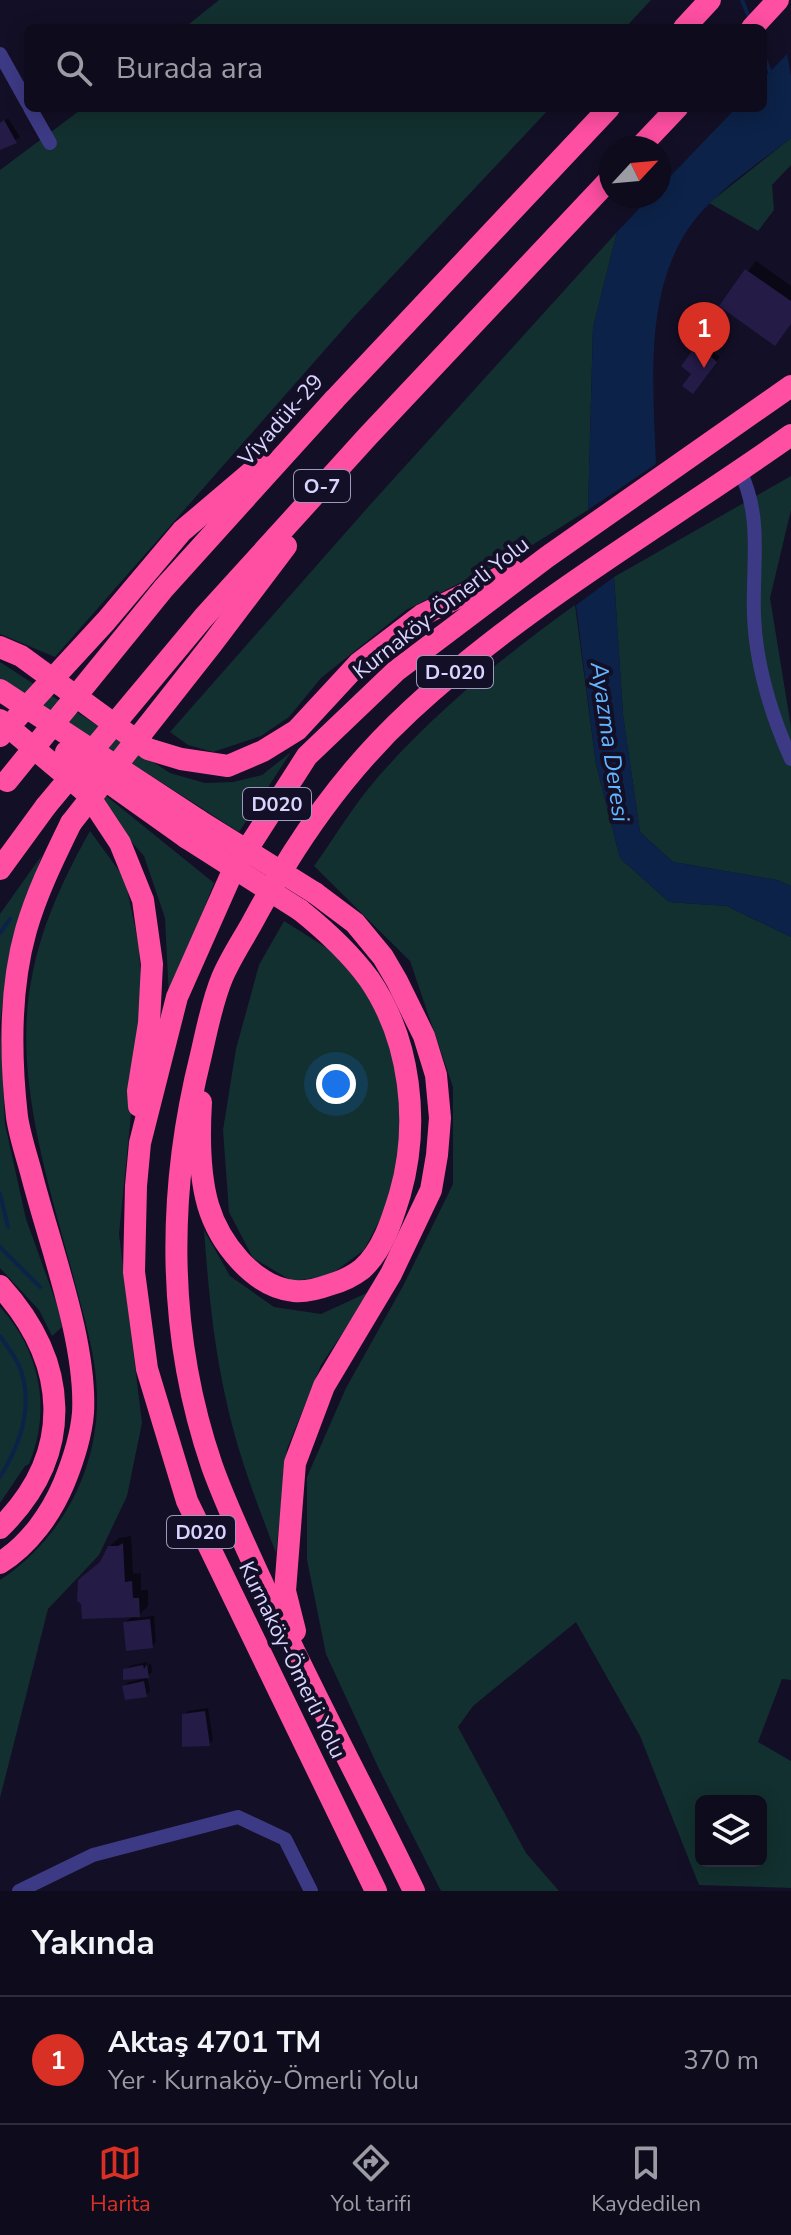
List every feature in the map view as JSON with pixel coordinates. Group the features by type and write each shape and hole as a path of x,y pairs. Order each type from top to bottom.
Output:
{"highway":[{"path":"688,24 710,0"},
{"path":"756,24 778,0"},
{"name":"Viyadük-29","path":"4,786 164,588 334,400 605,112"},
{"path":"650,136 673,112"},
{"name":"O-7","path":"0,869 46,806 203,618 368,436 599,191"},
{"name":"Kurnaköy-Ömerli Yolu","path":"376,1891 187,1501 147,1369 134,1272 140,1143 177,997 232,873 307,756 396,671 547,557 791,386"},
{"path":"0,736 106,621 182,531 334,400"},
{"name":"Kurnaköy-Ömerli Yolu","path":"414,1891 337,1741 255,1568 211,1464 181,1333 175,1271 176,1211 187,1112 214,1000 224,973 282,866 338,785 409,712 498,635 791,435"},
{"path":"0,1563 26,1541 54,1507 75,1456 83,1415 82,1367 18,1120 13,1009 26,929 46,874 71,823 212,644 368,436"},
{"path":"0,647 21,656 148,749 181,759 228,766 263,751 297,730 359,663 422,615 547,557"},
{"path":"0,690 326,930 369,979 396,1033 410,1087 409,1163 392,1219 378,1250 361,1269 338,1283 293,1291 272,1285 244,1264 219,1232 208,1205 200,1154 200,1106 214,1000"},
{"path":"0,704 192,829 315,893 355,923 383,957 424,1036 436,1075 440,1118 431,1190 391,1274 324,1386 295,1463 285,1591 295,1630 337,1741"},
{"path":"0,720 87,793 120,843 143,900 152,964 149,1023 138,1091 140,1143"},
{"path":"0,1286 18,1306 38,1337 52,1376 55,1410 50,1447 34,1485 17,1511 0,1528"}],"street":[{"path":"0,54 24,97"},
{"path":"32,112 50,143"},
{"path":"740,471 753,505 754,618 758,654 770,702 791,759"},
{"path":"19,1891 93,1855 238,1817 285,1839 311,1891"}],"green space":[{"path":"219,0 651,0 629,24 189,24"},
{"path":"78,112 546,112 352,319 55,657 0,634 0,170"},
{"path":"791,138 791,165 772,185 774,210 758,231 709,203"},
{"path":"617,232 593,328 588,510 518,554 406,610 321,678 289,717 261,736 213,752 188,745 170,732 369,506"},
{"path":"791,476 791,510 770,598 791,727 791,886 777,880 673,862 640,832 623,715 614,577"},
{"path":"575,605 596,764 620,858 669,902 727,906 791,937 791,1680 782,1679 758,1742 791,1761 791,1888 699,1885 640,1736 576,1622 473,1706 458,1727 526,1853 559,1891 441,1891 379,1769 326,1654 307,1560 307,1477 346,1388 403,1286 453,1184 453,1087 410,961 314,866 378,777 423,729 497,664"},
{"path":"0,662 170,773 205,783 233,782 262,775 291,752 239,832 0,679"},
{"path":"53,753 214,883 169,998 165,918 144,856"},
{"path":"90,831 125,879 139,946 142,1005 119,1234 142,1423 127,1496 99,1555 48,1609 0,1798 0,1580 42,1544 72,1500 84,1475 96,1422 97,1394 92,1349 39,1143 30,1089 26,1030 28,999 40,942 62,886"},
{"path":"42,855 10,949 0,1023 0,914"},
{"path":"284,921 330,950 374,993 398,1045 407,1131 394,1193 364,1250 329,1276 292,1281 253,1258 229,1212 223,1130 236,1049 259,965"},
{"path":"0,1025 5,1124 26,1219 62,1327 52,1336 39,1310 0,1268"},
{"path":"204,1230 230,1276 274,1307 321,1314 371,1291 321,1365 287,1449 276,1553 241,1455 225,1395 217,1354"},
{"path":"0,1307 25,1342 33,1361 38,1381 40,1423 29,1464 0,1503"}],"water":[{"path":"787,54 791,76 791,138 710,203 688,230 672,259 656,326 653,396 656,464 588,510 593,328 617,232 640,208 671,208 671,176 732,112 767,112 767,75"},
{"path":"614,577 623,715 640,832 673,862 777,880 791,886 791,937 727,906 669,902 620,858 596,764 576,605"}],"building":[{"path":"4,120 17,143 0,150 0,123"},
{"path":"745,269 791,301 791,324 775,346 719,306"},
{"path":"710,327 721,335 707,353 717,362 693,394 682,386 691,374 681,366"},
{"path":"123,1543 125,1582 132,1581 133,1598 139,1598 140,1617 82,1619 81,1604 77,1601 78,1580 100,1562 108,1546"},
{"path":"150,1619 153,1648 126,1651 123,1622"},
{"path":"147,1664 149,1678 123,1680 123,1669 143,1665 144,1669"},
{"path":"144,1681 147,1697 125,1700 122,1686"},
{"path":"205,1711 210,1746 182,1747 182,1714"}],"waterway":[{"name":"Ayazma Deresi","path":"742,0 750,20"},
{"name":"Ayazma Deresi","path":"767,64 771,74"},
{"path":"0,933 10,919"},
{"path":"0,1194 8,1227"},
{"path":"0,1247 40,1287"},
{"path":"0,1336 18,1364 26,1397 19,1438 0,1477"}],"place":[{"name":"Aktaş 4701 TM","path":"704,368"}]}
